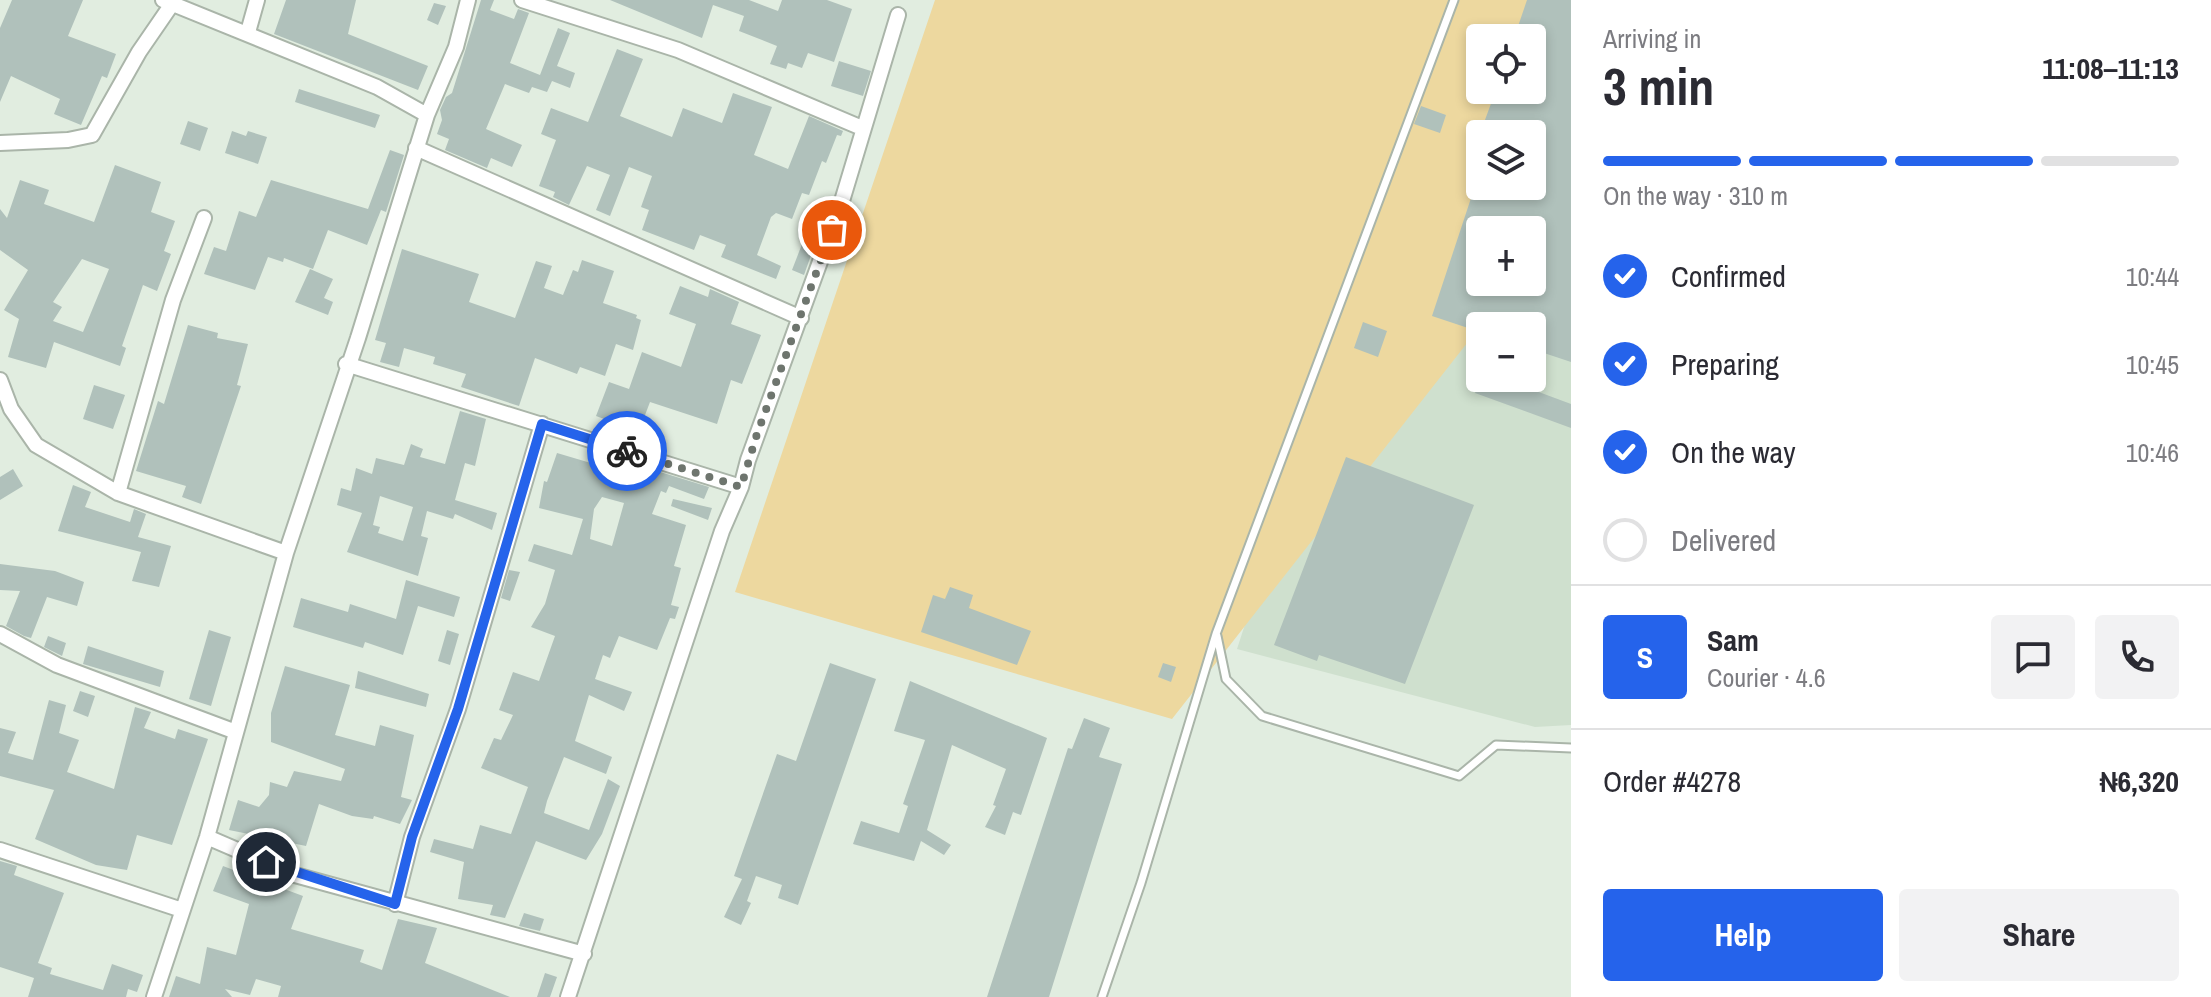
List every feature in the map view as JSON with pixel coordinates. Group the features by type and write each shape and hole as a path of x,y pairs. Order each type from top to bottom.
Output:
{"street":[{"path":"248,32 257,0"},
{"path":"154,997 207,837 286,553 346,364 358,338 427,115 456,47 468,0"},
{"path":"522,0 678,50 862,128"},
{"path":"0,143 68,140 92,135 167,2 248,32 310,63 377,87 427,115"},
{"path":"568,997 722,531 741,487 775,383 842,201 898,15"},
{"path":"416,148 801,318"},
{"path":"118,493 173,300 204,218"},
{"path":"346,364 741,487"},
{"path":"0,380 11,409 36,445 118,493 286,553"},
{"path":"395,904 412,837 454,721 542,424"},
{"path":"0,634 57,665 236,732"},
{"path":"207,837 295,875 584,954"},
{"path":"0,850 182,910"}],"lane":[{"path":"1102,997 1141,883 1216,634 1454,0"},
{"path":"1216,634 1226,679 1262,716 1459,776 1496,745 1571,748"}],"shaded area":[{"path":"935,0 1571,0 1546,147 1546,120 1466,120 1466,200 1537,200 1534,216 1466,216 1466,296 1504,296 1491,312 1466,312 1466,344 1172,719 735,592"},
{"path":"1448,0 1571,0 1571,725 1535,727 1237,649"}],"building":[{"path":"12,0 83,0 68,36 116,54 107,78 102,76 81,125 54,114 60,99 11,76 0,102 0,28"},
{"path":"286,0 356,0 348,34 428,66 418,90 274,34"},
{"path":"481,0 494,0 490,10 514,19 518,9 529,13 510,63 540,75 558,28 570,33 557,66 575,73 570,88 552,81 547,92 532,87 529,93 505,84 486,129 522,145 512,167 491,158 487,168 445,150 449,139 437,134 442,120 440,110 446,97 452,93"},
{"path":"610,0 749,0 778,11 782,0 827,0 852,9 834,62 808,53 802,68 788,63 786,69 770,64 777,46 739,31 744,16 713,5 702,38"},
{"path":"1527,0 1571,0 1571,362 1546,354 1546,312 1466,312 1466,327 1432,316 1470,200 1546,200 1546,120 1485,120 1491,104 1546,104 1546,24 1519,24"},
{"path":"434,3 446,6 438,25 427,20"},
{"path":"617,49 643,59 620,116 672,137 683,108 722,123 733,93 772,107 754,155 788,169 809,116 843,131 841,136 837,135 826,163 822,161 809,195 802,193 792,219 776,213 771,217 757,255 781,266 776,279 721,257 726,245 700,235 694,250 642,230 649,210 641,207 652,176 629,167 610,216 596,210 610,175 587,166 569,205 553,197 555,192 539,186 556,140 541,134 551,108 588,122"},
{"path":"839,61 871,71 863,96 831,86"},
{"path":"299,89 380,115 375,128 295,102"},
{"path":"1421,106 1446,115 1440,133 1414,124"},
{"path":"188,121 208,128 200,151 180,144"},
{"path":"232,131 246,136 248,131 267,137 258,164 225,153"},
{"path":"390,150 404,155 386,212 381,210 367,245 328,230 313,269 284,258 283,262 268,257 255,290 204,274 214,247 226,251 239,211 256,217 271,180 368,209"},
{"path":"115,165 161,182 151,212 175,221 164,251 171,254 157,291 143,285 122,346 126,348 120,366 54,342 46,368 8,357 19,319 4,310 28,270 0,250 0,209 7,218 20,180 49,190 44,204 94,222","holes":["82,259 109,269 83,332 53,321 62,307 53,302"]},
{"path":"804,239 815,244 804,275 792,270"},
{"path":"402,249 479,274 469,302 515,318 536,261 552,266 544,288 563,295 573,270 578,272 582,260 614,271 603,303 637,315 636,318 641,320 633,350 616,344 605,376 580,367 577,374 535,358 519,406 461,387 466,374 433,364 435,357 404,348 399,367 380,362 386,343 375,340"},
{"path":"310,269 333,279 324,298 333,302 328,315 295,302"},
{"path":"680,286 708,297 710,289 739,302 731,324 761,335 742,384 731,380 717,424 650,402 642,423 618,414 615,423 596,416 609,382 629,389 642,352 681,367 696,324 669,314"},
{"path":"1363,322 1387,331 1378,357 1354,348"},
{"path":"188,325 218,333 217,338 248,344 237,385 241,386 201,504 182,497 186,486 136,471 158,401 164,404"},
{"path":"94,385 125,395 113,429 83,419"},
{"path":"1539,392 1571,404 1571,428 1475,393"},
{"path":"460,411 486,419 475,466 465,463 455,500 497,513 492,530 455,514 453,519 427,511 421,536 428,538 418,576 347,552 362,513 337,505 341,488 351,491 356,468 372,474 376,458 404,465 411,444 423,449 420,457 445,464","holes":["380,496 413,507 403,541 378,533 380,527 373,525"]},
{"path":"557,453 611,469 614,460 631,463 709,487 704,499 669,486 666,493 661,491 652,514 686,525 674,566 681,568 671,605 679,607 675,619 670,618 657,650 619,636 610,658 603,655 595,679 632,692 624,711 589,695 575,741 612,757 606,774 564,757 547,801 544,813 589,830 608,779 620,786 602,834 586,860 536,841 505,918 490,915 493,905 458,899 464,862 430,852 434,839 473,849 480,825 511,834 528,787 481,768 494,738 501,740 513,715 499,710 513,672 539,681 555,636 531,627 545,604 555,570 528,561 534,544 572,555 583,519 539,508 544,481 547,482","holes":["602,497 624,503 612,546 590,539 594,509"]},
{"path":"1346,457 1474,505 1405,684 1319,655 1317,661 1274,645"},
{"path":"13,469 23,486 0,500 0,477"},
{"path":"73,485 91,492 85,507 130,522 134,509 146,514 138,537 171,546 159,587 132,581 141,552 58,531"},
{"path":"673,499 712,508 708,520 671,506"},
{"path":"0,564 55,571 84,582 77,606 47,597 31,638 24,636 6,626 20,591 0,590"},
{"path":"509,570 520,572 510,601 501,598"},
{"path":"406,580 460,597 454,617 418,606 403,655 365,642 363,648 293,627 301,598 348,612 350,604 396,619"},
{"path":"950,587 973,595 969,608 1031,631 1017,665 921,632 933,595 945,599"},
{"path":"209,630 231,637 211,706 189,699"},
{"path":"447,630 459,634 450,665 438,661"},
{"path":"48,636 66,643 62,656 44,647"},
{"path":"88,646 164,671 160,687 83,664"},
{"path":"830,663 876,679 798,905 778,898 782,885 756,876 747,901 751,903 741,925 724,917 742,879 734,876 777,754 796,761"},
{"path":"1163,663 1176,667 1171,682 1158,677"},
{"path":"285,666 350,685 335,735 375,746 380,725 414,735 401,797 412,800 400,824 374,816 373,819 352,816 319,804 306,846 229,830 238,800 259,807 269,795 270,782 287,787 294,771 341,781 345,769 271,742 271,713"},
{"path":"358,671 429,694 426,707 355,688"},
{"path":"910,681 1047,738 1021,815 1013,812 1005,835 985,827 996,806 993,805 1006,769 952,745 927,830 951,845 944,855 921,841 914,861 853,844 861,821 899,833 908,806 903,804 925,740 894,731"},
{"path":"80,691 95,696 88,717 73,711"},
{"path":"49,700 66,705 59,733 79,740 67,772 114,789 135,707 151,712 144,728 175,739 178,729 208,739 172,845 137,835 127,870 96,865 35,839 54,790 0,776 0,728 16,732 8,753 33,760"},
{"path":"1084,718 1110,728 1099,757 1122,764 1049,997 987,997 1068,748 1072,749"},
{"path":"0,861 17,866 14,875 64,893 38,963 52,968 50,974 103,990 112,964 143,975 137,992 128,989 126,997 28,997 34,978 0,967"},
{"path":"223,866 303,896 291,929 364,950 360,962 382,970 398,919 437,928 425,963 510,997 278,997 281,986 256,979 250,995 225,989 232,997 169,997 176,976 200,984 207,947 236,955 249,904 213,891"},
{"path":"524,913 544,919 540,931 519,926"},
{"path":"545,973 557,977 550,997 537,997"}],"way so far":[{"path":"627,451 741,487 775,383 832,230"}],"route":[{"path":"266,862 295,875 395,904 412,837 458,709 525,470 542,424 627,451"}]}
